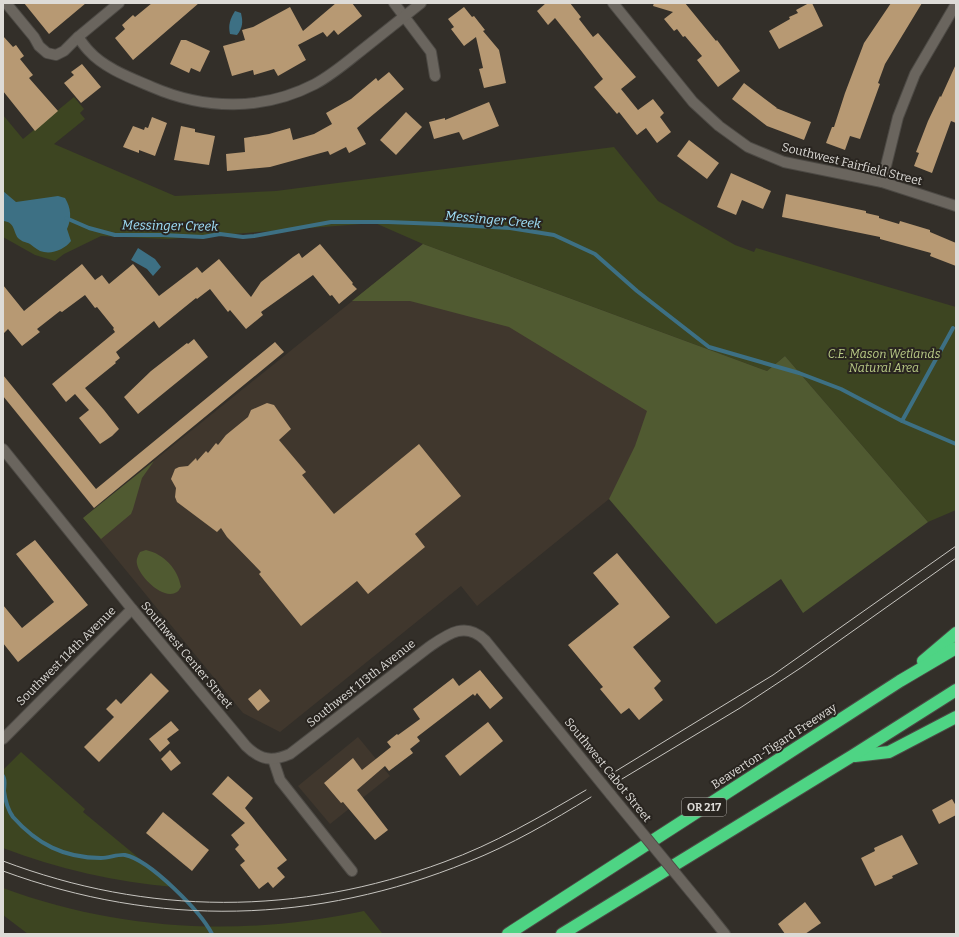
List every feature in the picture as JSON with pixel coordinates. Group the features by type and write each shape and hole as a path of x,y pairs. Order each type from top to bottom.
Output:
{"highway":[{"path":"900,681 956,633"},
{"name":"Beaverton-Tigard Freeway","path":"508,934 900,681 956,648"},
{"name":"OR 217","path":"562,934 852,756 956,690"},
{"path":"852,756 889,752 956,717"}],"street":[{"path":"6,3 34,37 39,46 47,53 56,55 64,50 78,36 119,3"},
{"path":"394,3 431,52 435,76"},
{"path":"78,36 89,52 117,71 159,90 202,102 230,105 251,104 277,100 316,83 342,66 421,3"},
{"name":"Southwest Fairfield Street","path":"612,3 693,102 719,126 748,147 784,162 882,182 956,206"},
{"path":"882,182 898,117 915,74 956,4"},
{"name":"Southwest Center Street","path":"3,449 132,609 246,746 255,754 273,759"},
{"name":"Southwest 114th Avenue","path":"3,739 132,609"},
{"name":"Southwest 113th Avenue","path":"273,759 290,754 429,647 453,632 466,631"},
{"name":"Southwest Cabot Street","path":"466,631 473,631 486,640 725,934"},
{"path":"273,759 280,780 352,871"}],"shaded area":[{"path":"423,244 767,371 477,606 461,586 280,732 243,713 83,518"},
{"path":"358,737 390,776 330,824 298,786"}],"green space":[{"name":"C.E. Mason Wetlands Natural Area","path":"74,97 84,109 80,113 85,119 54,144 175,196 276,191 614,147 658,201 735,245 754,252 756,248 956,307 956,510 928,522 785,356 767,371 423,244 375,223 168,239 101,236 64,254 55,261 35,255 3,237 3,115 23,139"},
{"path":"423,244 767,371 785,356 928,522 803,613 781,579 716,624 609,499 635,446 647,411 509,327 410,301 352,301"},
{"path":"154,461 142,478 131,514 101,539 83,518"},
{"path":"146,550 159,555 173,568 177,574 181,587 178,592 171,594 165,593 152,586 142,575 137,564 137,559 140,552"},
{"path":"21,752 85,809 83,812 174,887 130,882 87,874 24,856 3,848 3,770"},
{"path":"3,888 47,902 92,913 136,921 182,925 227,926 273,924 318,919 364,911 382,933 28,934 3,915"}],"water":[{"path":"235,11 241,13 242,19 242,24 237,35 230,34 229,31 230,22"},
{"path":"3,191 16,202 58,196 65,198 69,206 70,213 70,221 67,229 71,241 65,247 57,251 44,252 22,241 16,235 12,225 3,221"},
{"path":"138,248 155,259 161,267 153,276 147,269 131,260"}],"building":[{"path":"24,3 86,3 49,34"},
{"path":"152,3 199,3 133,60 115,38 125,29 122,25 133,15 135,17"},
{"path":"336,3 352,3 362,16 338,35 334,30 327,37 323,32 298,45 306,60 278,76 274,69 254,75 253,70 232,76 223,46 245,40 242,30 253,27 290,7 303,31"},
{"path":"546,3 570,3 581,17 579,19 593,37 598,33 636,77 621,89 638,110 653,99 664,113 660,117 671,132 657,143 646,128 637,135 619,112 617,114 594,87 603,79 555,18 548,25 537,11"},
{"path":"654,3 685,3 716,41 717,40 740,71 718,87 697,60 702,56 685,36 683,37 677,29 674,31 664,19 673,12 653,6"},
{"path":"809,3 812,3 823,26 779,49 769,31 790,19 789,17 798,13 796,10"},
{"path":"891,3 922,3 885,64 878,83 880,84 860,139 850,136 845,150 826,143 832,127 834,127 864,43"},
{"path":"464,7 472,17 474,16 485,30 483,31 499,50 506,83 484,88 479,69 483,68 476,37 464,46 451,29 454,27 448,19"},
{"path":"3,36 13,47 16,45 24,56 20,59 33,75 29,78 58,111 35,131 3,91"},
{"path":"181,40 186,40 210,51 200,72 191,68 189,73 170,64"},
{"path":"82,64 101,87 81,103 64,83 74,75 71,72"},
{"path":"956,64 956,123 951,121 932,173 914,166 919,153 916,152 928,121"},
{"path":"389,72 404,89 357,128 366,144 349,153 346,147 330,155 328,151 270,167 227,171 226,154 245,152 244,138 269,134 290,128 293,140 314,134 332,124 326,113 351,99 376,78 378,81"},
{"path":"744,83 776,108 811,122 804,140 767,126 732,99"},
{"path":"489,102 499,126 463,140 459,132 434,139 429,122 445,118 445,120"},
{"path":"406,112 422,127 396,155 380,140"},
{"path":"152,117 167,123 155,156 139,150 139,153 123,147 133,126 144,130 145,127 148,128"},
{"path":"181,126 195,129 195,132 215,136 209,165 174,160"},
{"path":"689,140 719,163 707,179 677,156"},
{"path":"731,173 771,191 763,209 742,200 736,215 717,207"},
{"path":"786,194 866,211 866,213 879,216 879,218 899,224 900,221 930,230 930,232 956,243 956,266 930,256 931,253 880,239 880,237 782,217"},
{"path":"320,244 357,289 339,304 332,295 330,296 313,275 261,312 263,315 246,329 230,310 228,312 210,289 197,299 196,298 159,328 154,321 116,352 120,358 115,362 116,363 85,388 119,429 100,444 79,418 89,410 75,394 66,402 52,384 115,332 113,329 114,328 97,307 95,308 85,295 62,312 60,311 37,329 40,332 22,346 8,329 3,334 3,285 24,311 82,264 95,280 102,275 109,284 133,264 159,296 197,267 202,273 219,259 251,297 261,282 293,257 299,253 302,258"},
{"path":"194,339 208,357 138,414 124,397 151,371"},
{"path":"275,342 284,352 94,508 3,396 3,375 96,489"},
{"path":"267,403 274,405 291,429 279,440 306,472 302,475 334,514 419,444 461,496 415,534 425,547 368,594 357,581 301,626 259,574 261,572 227,537 221,528 217,532 177,502 175,497 176,488 171,479 175,469 188,466 196,458 197,461 206,451 208,453 216,443 218,445 226,435 248,417 251,410"},
{"path":"35,540 88,605 18,662 3,643 3,605 22,628 54,602 16,554"},
{"path":"617,553 670,617 633,647 661,681 654,688 663,700 639,720 629,708 621,714 600,689 603,687 568,645 619,604 593,573"},
{"path":"480,670 503,698 490,709 477,693 475,696 473,694 417,737 420,741 410,749 413,753 389,771 385,766 357,790 388,830 375,840 343,802 341,803 324,783 353,758 362,770 391,747 387,742 420,719 413,709 453,678 459,686"},
{"path":"151,673 169,691 99,762 84,747 114,717 106,709 116,699 121,704"},
{"path":"260,689 270,701 258,711 248,699"},
{"path":"171,721 179,730 167,739 170,743 160,752 149,739"},
{"path":"488,722 503,741 460,776 445,756"},
{"path":"170,750 181,763 171,771 161,759"},
{"path":"228,776 253,798 245,808 287,860 277,868 285,877 273,888 268,882 259,889 240,865 245,861 235,849 239,845 231,835 245,823 212,794"},
{"path":"952,799 956,806 956,815 939,824 932,810"},
{"path":"163,812 209,850 192,871 146,833"},
{"path":"902,835 918,864 875,886 861,858 875,851 874,848"},
{"path":"805,902 821,923 805,934 785,934 778,924"}],"waterway":[{"name":"Messinger Creek","path":"66,218 89,228 115,235 203,237 220,234 243,237 331,222 388,222 510,228 554,235 595,254 637,291 709,347 799,373 841,389 902,421 956,444"},
{"path":"902,421 953,328"},
{"path":"3,776 5,782 4,794 10,811 22,827 32,835 52,848 63,852 101,858 125,855 148,866 174,888 197,913 212,934"}],"tram line":[{"path":"616,771 773,675 956,546"},
{"path":"622,779 740,708 802,667 956,558"},
{"path":"3,861 58,879 113,892 168,900 224,902 279,900 334,892 389,880 444,862 499,838 586,790"},
{"path":"3,871 61,890 120,902 178,910 237,911 295,907 353,898 411,883 468,862 531,832 591,797"}]}
